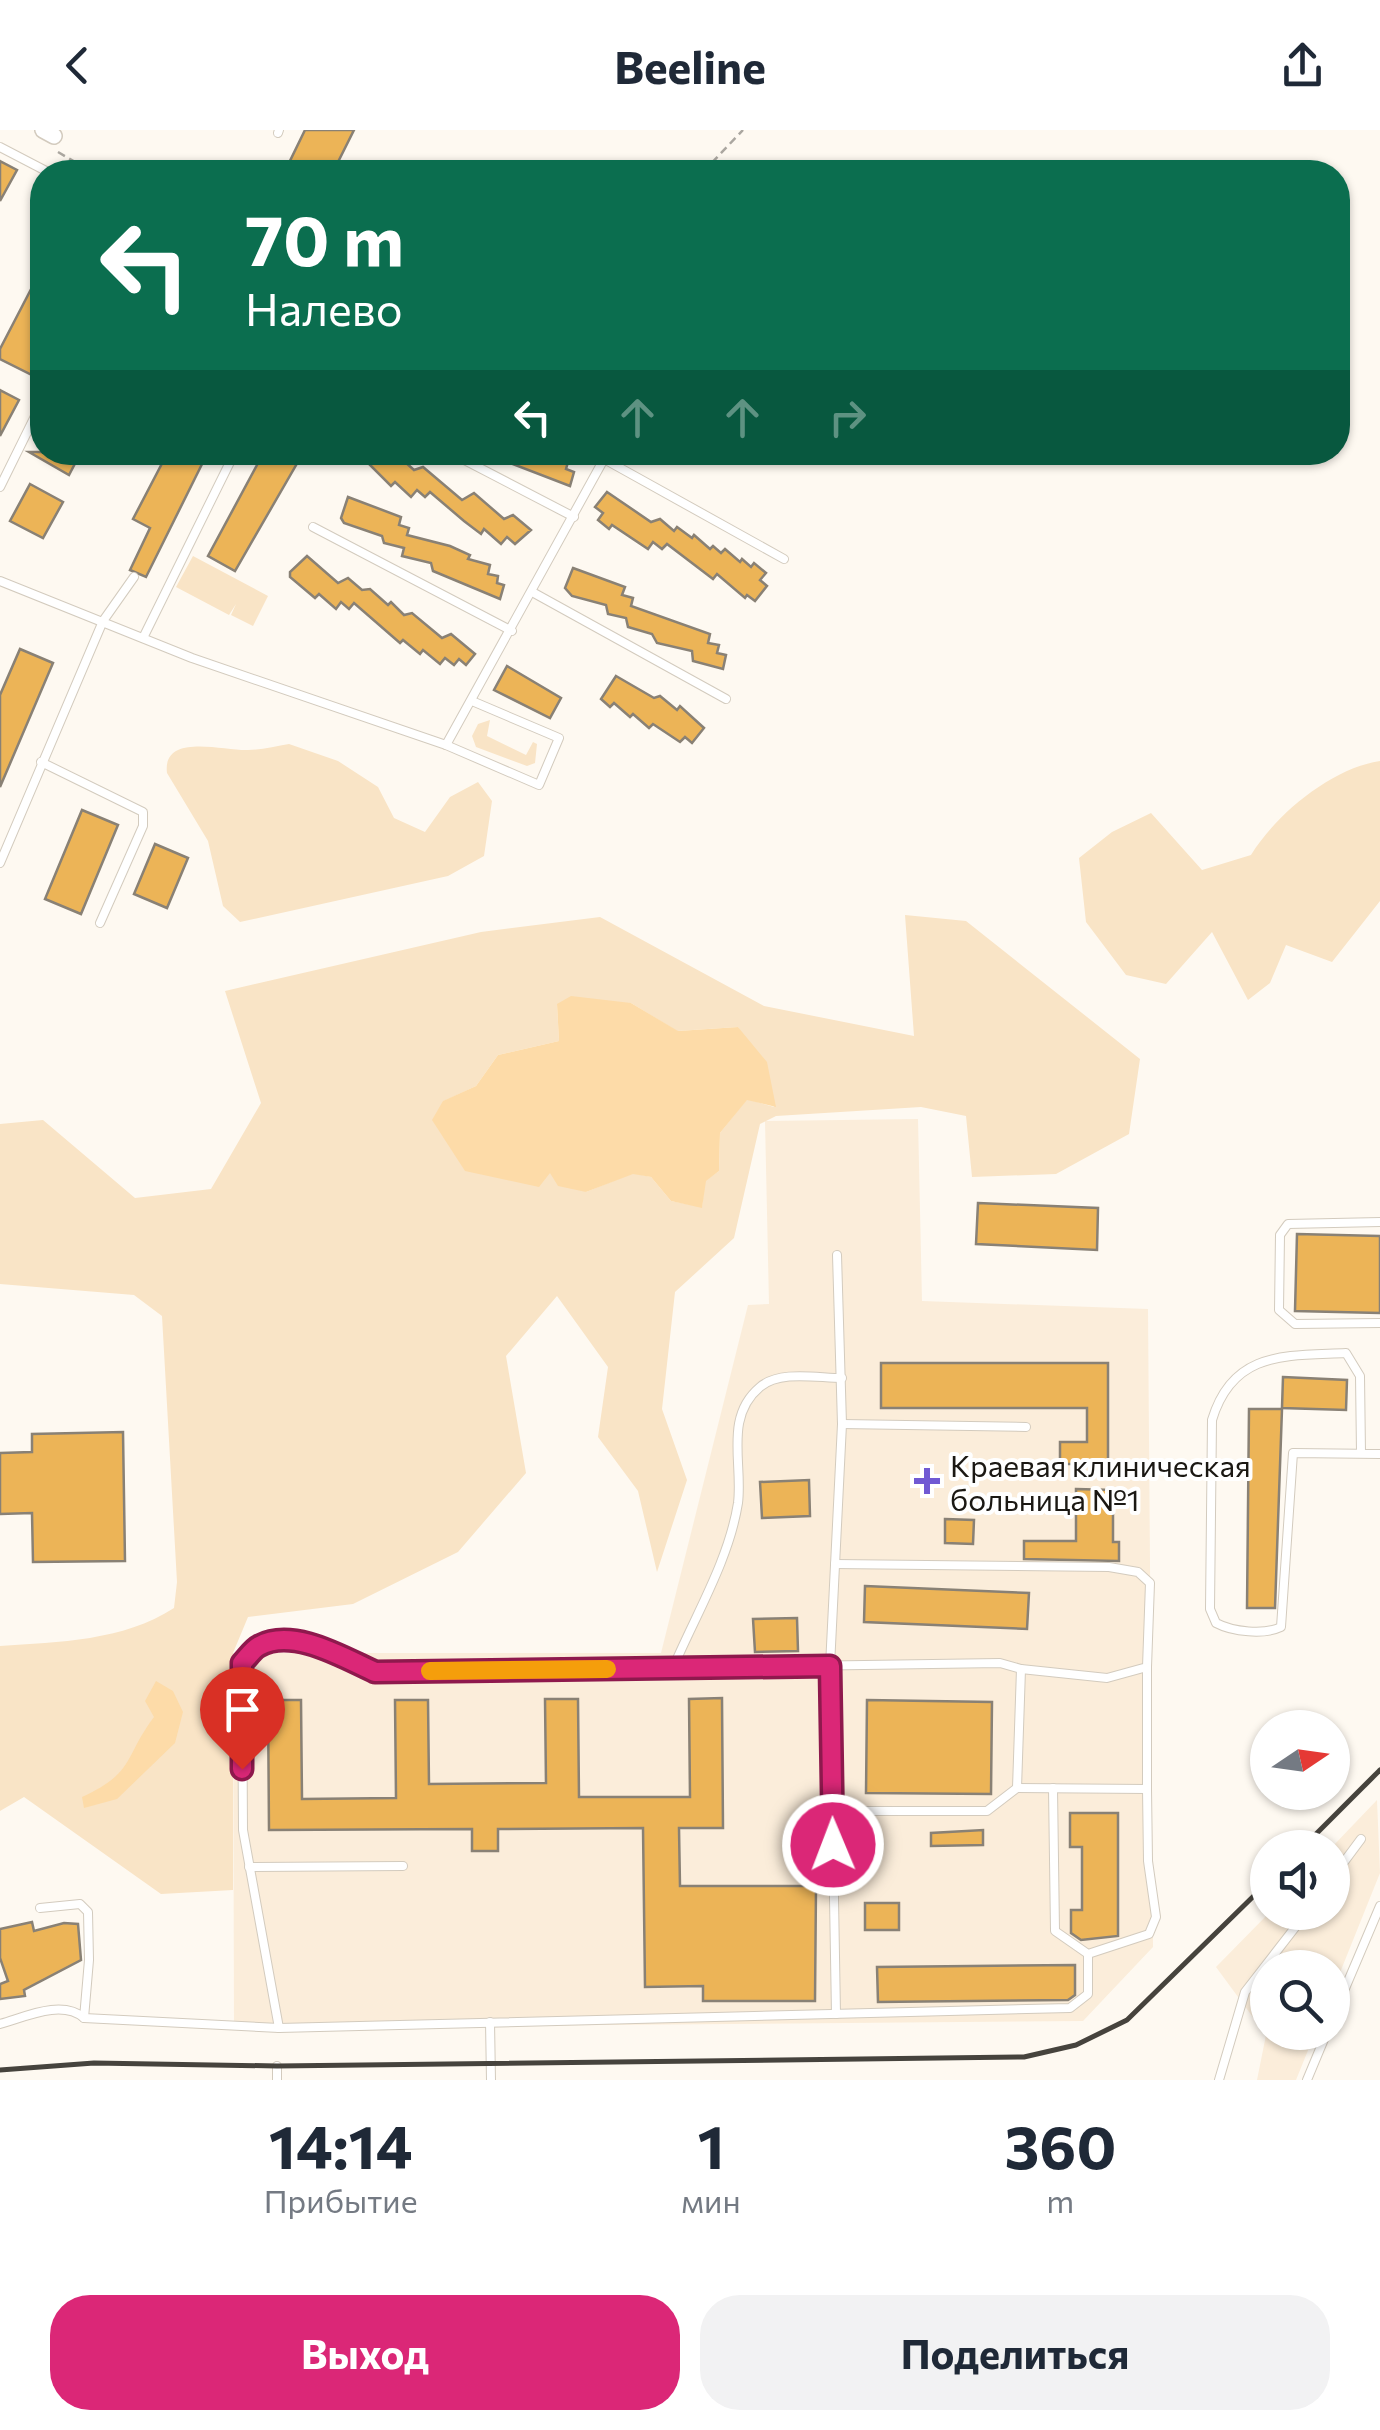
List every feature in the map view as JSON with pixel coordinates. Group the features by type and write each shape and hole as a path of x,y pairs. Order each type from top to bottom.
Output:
{"lane":[{"path":"0,147 30,163"},
{"path":"0,487 30,426"},
{"path":"143,638 229,465"},
{"path":"474,465 574,517"},
{"path":"446,746 601,465"},
{"path":"613,465 784,559"},
{"path":"313,527 512,631"},
{"path":"0,863 103,622 134,577"},
{"path":"0,581 143,638 446,746 539,785 559,738 472,701"},
{"path":"534,593 726,699"},
{"path":"41,762 143,812 143,826 100,923"},
{"path":"1380,1222 1288,1224 1280,1235 1279,1310 1295,1324 1380,1323"},
{"path":"836,2014 830,1666 842,1424 837,1255"},
{"path":"1361,1453 1360,1376 1346,1353 1268,1357 1254,1363 1217,1403 1212,1420 1210,1590 1216,1623 1271,1632 1282,1627 1292,1453 1380,1454"},
{"path":"672,1668 727,1544 738,1502 737,1421 746,1402 762,1385 780,1378 842,1378"},
{"path":"842,1424 1026,1427"},
{"path":"835,1564 1109,1567 1138,1572 1150,1584 1148,1861 1156,1917 1149,1934 1088,1954"},
{"path":"279,2028 242,1830 242,1663 260,1645 290,1642 324,1649 375,1672 1000,1663 1021,1669 1107,1678 1147,1668"},
{"path":"1017,1788 1021,1669"},
{"path":"832,1811 988,1811 1017,1788 1147,1789"},
{"path":"1053,1788 1055,1932 1088,1954"},
{"path":"1350,1855 1362,1840"},
{"path":"250,1867 403,1866"},
{"path":"40,1908 80,1904 88,1912 90,1960 84,2018"},
{"path":"1350,1977 1380,1906"},
{"path":"1219,2080 1245,1992 1293,1930"},
{"path":"0,2024 60,2009 74,2010 84,2018 279,2028 1070,2008 1088,1994 1088,1954"},
{"path":"490,2022 491,2080"},
{"path":"1307,2080 1320,2050"},
{"path":"277,2066 277,2080"}],"path":[{"path":"714,160 743,130"},
{"path":"60,156 68,160"}],"shaded area":[{"path":"193,556 268,596 253,626 231,615 236,604 229,615 176,587"},
{"path":"490,720 487,736 526,755 533,742 537,744 535,763 527,766 476,747 472,736 478,724"},
{"path":"289,744 338,761 378,787 394,818 425,832 450,797 478,782 492,801 484,856 448,876 240,922 223,906 208,841 167,773 168,760 174,752 197,746 253,750"},
{"path":"1380,761 1380,901 1332,962 1286,945 1270,983 1248,1000 1212,932 1166,984 1126,975 1086,922 1079,858 1112,832 1151,813 1202,870 1251,855 1275,824 1307,795 1343,773"},
{"path":"905,915 966,921 1140,1059 1129,1134 1056,1174 972,1177 966,1116 921,1107 776,1116 760,1124 734,1238 675,1292 662,1409 687,1480 657,1572 638,1491 598,1437 608,1367 557,1296 506,1356 526,1473 458,1552 353,1604 248,1617 233,1653 233,1890 161,1894 24,1797 0,1811 0,1646 90,1638 134,1627 174,1608 177,1582 162,1316 134,1295 0,1284 0,1124 43,1120 135,1198 211,1189 261,1103 225,991 481,932 600,917 764,1006 914,1036","holes":["631,1003 677,1031 738,1027 774,1107 747,1099 720,1133 719,1171 705,1181 702,1207 671,1201 651,1177 633,1173 586,1192 444,1101 476,1086 498,1055 559,1041 557,1004"]},
{"path":"571,996 631,1003 678,1031 738,1027 767,1062 776,1107 747,1100 720,1133 719,1171 706,1181 702,1208 671,1201 651,1177 633,1174 586,1192 558,1186 550,1173 539,1187 465,1171 432,1120 443,1101 476,1086 498,1055 559,1041 557,1004"},
{"name":"Краевая клиническая больница №1","path":"918,1119 922,1301 1148,1309 1153,1947 1083,2021 234,2028 233,1653 661,1653 748,1305 769,1304 765,1121"},
{"path":"156,1681 173,1691 183,1712 175,1743 117,1799 84,1808 82,1797 120,1772 154,1717 145,1701"},
{"path":"1377,1800 1380,1873 1349,1950 1250,1950 1250,2013 1216,1967 1252,1930 1350,1930 1348,1830"},
{"path":"1263,2050 1308,2050 1296,2080 1257,2080"}],"building":[{"path":"305,130 354,130 339,160 290,160"},
{"path":"0,161 17,170 0,201"},
{"path":"30,291 30,374 0,359 0,349"},
{"path":"0,390 19,400 0,436"},
{"path":"52,465 74,465 69,475"},
{"path":"161,465 202,465 146,577 130,570 150,528 133,519"},
{"path":"257,465 296,465 235,571 208,556"},
{"path":"370,465 408,465 414,470 423,467 462,500 474,493 504,519 513,515 531,530 515,544 507,537 501,544 484,529 481,534 430,492 425,497 417,490 411,497 395,482 391,486"},
{"path":"515,465 567,465 566,469 574,472 570,486"},
{"path":"30,484 63,502 43,538 10,521"},
{"path":"607,492 651,522 660,519 674,531 677,527 692,538 694,535 710,549 713,546 721,553 725,549 751,567 754,563 766,573 760,580 767,586 755,601 747,595 745,598 717,574 713,579 667,544 662,549 653,542 648,549 612,525 609,529 598,520 603,513 595,507"},
{"path":"348,497 401,517 399,525 409,528 407,535 450,546 470,555 468,559 490,565 488,574 498,576 497,583 504,585 500,599 433,571 431,563 402,556 404,548 384,543 382,536 344,523 341,518"},
{"path":"307,556 338,583 348,578 362,590 370,589 404,615 412,613 442,638 451,634 475,654 466,665 459,659 454,665 445,658 440,664 423,650 420,654 403,640 400,643 354,603 349,609 341,602 336,609 319,594 315,598 290,577 290,572"},
{"path":"573,568 625,587 622,595 633,598 631,606 710,634 708,643 719,645 717,653 726,655 723,669 693,661 692,651 657,643 652,634 628,627 626,618 608,614 606,605 572,596 565,588"},
{"path":"20,649 53,663 0,787 0,695"},
{"path":"507,666 561,698 550,718 494,690"},
{"path":"616,676 654,698 660,696 677,710 680,706 704,728 692,743 685,737 680,742 653,724 649,728 633,714 630,717 614,703 610,707 601,699"},
{"path":"82,810 118,825 81,914 45,899"},
{"path":"155,844 188,858 167,908 134,894"},
{"path":"978,1203 1098,1208 1097,1250 976,1244"},
{"path":"1297,1234 1380,1236 1380,1313 1295,1311"},
{"path":"881,1363 1108,1363 1108,1464 1060,1464 1060,1442 1087,1442 1087,1408 881,1408"},
{"path":"1283,1377 1347,1380 1346,1410 1282,1408"},
{"path":"1249,1409 1282,1409 1275,1608 1247,1608"},
{"path":"123,1432 125,1561 33,1562 32,1513 0,1514 0,1453 32,1452 32,1434"},
{"path":"809,1480 810,1516 762,1518 760,1482"},
{"path":"1076,1489 1113,1490 1113,1542 1119,1542 1119,1561 1024,1559 1024,1541 1076,1541"},
{"path":"945,1519 974,1520 973,1544 945,1543"},
{"path":"865,1586 1029,1593 1027,1629 864,1622"},
{"path":"797,1618 798,1651 755,1652 753,1619"},
{"path":"722,1698 723,1828 679,1828 680,1886 816,1886 815,2001 703,2001 703,1986 645,1987 643,1828 498,1829 498,1851 472,1851 472,1829 269,1830 268,1700 301,1700 302,1799 396,1798 395,1700 428,1700 429,1784 546,1783 545,1699 578,1699 579,1797 690,1797 689,1699"},
{"path":"867,1700 992,1702 991,1794 866,1793"},
{"path":"1070,1813 1118,1813 1118,1936 1081,1940 1071,1933 1071,1910 1082,1910 1082,1847 1070,1847"},
{"path":"983,1830 983,1845 931,1846 931,1833"},
{"path":"865,1903 899,1903 899,1930 865,1930"},
{"path":"32,1922 34,1931 64,1923 78,1924 81,1960 24,1990 25,1996 0,1999 0,1984 8,1981 0,1958 0,1929"},
{"path":"1075,1965 1075,1995 1068,2000 878,2002 877,1967"}],"railway":[{"path":"1320,1830 1380,1770"},
{"path":"0,2070 94,2063 277,2066 1024,2057 1076,2045 1127,2020 1250,1900"}],"slow traffic":[{"path":"430,1671 607,1669"}],"place":[{"name":"Краевая клиническая больница №1","path":"927,1481"}],"route":[{"path":"242,1769 242,1663 260,1645 290,1642 324,1649 375,1672 830,1666 833,1845"}]}
